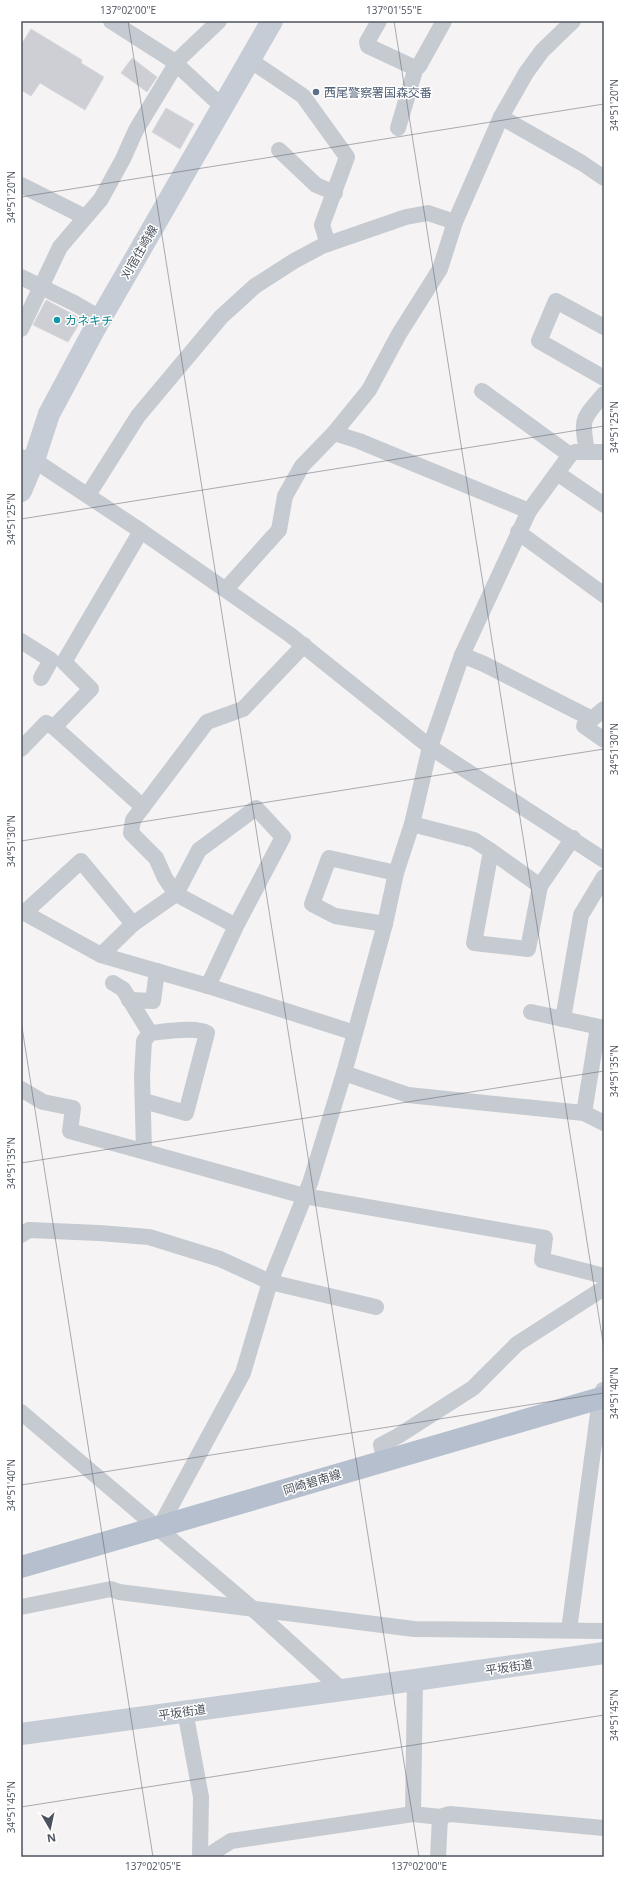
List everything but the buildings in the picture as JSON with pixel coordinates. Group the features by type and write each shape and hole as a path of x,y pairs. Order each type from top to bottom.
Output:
{"main road":[{"name":"岡崎碧南線","path":"21,1567 159,1528 602,1395"}],"street":[{"path":"111,21 176,64 215,100 224,106"},
{"path":"21,329 60,247 101,199 123,159 136,130 176,64 180,58 219,21"},
{"name":"刈宿住崎線","path":"21,491 27,459 100,318 272,21"},
{"path":"378,21 367,42 368,46 413,67 416,67"},
{"path":"398,128 416,67 419,66 444,21"},
{"path":"226,589 279,530 285,496 302,466 334,433 369,390 399,334 440,269 455,222 501,117 526,73 542,51 573,21"},
{"path":"250,60 303,96 347,157 322,225 328,244"},
{"path":"501,117 582,163 604,178"},
{"path":"279,150 316,185 335,193"},
{"path":"21,184 85,217"},
{"path":"88,495 138,416 221,317 255,286 294,261 328,244 406,217 428,213 455,222"},
{"path":"21,277 100,318"},
{"path":"604,327 556,302 539,341 604,378"},
{"path":"482,391 570,455"},
{"path":"587,452 582,427 585,416 604,394"},
{"path":"334,433 359,441 529,511"},
{"path":"159,1528 244,1373 270,1282 310,1182 344,1073 385,924 396,873 412,824 430,747 462,655 529,511 570,455 575,452 604,452"},
{"path":"27,459 88,495 226,589 304,645 430,747 573,838 604,860"},
{"path":"557,472 604,505"},
{"path":"54,727 91,689 64,662 141,531"},
{"path":"518,532 604,595"},
{"path":"21,641 51,660 41,678"},
{"path":"236,926 176,894 165,878 156,858 131,833 133,820 206,722 243,710 304,645"},
{"path":"462,655 484,664 588,722 604,740"},
{"path":"21,749 46,724 54,727 143,807"},
{"path":"101,955 133,924 176,894 199,850 256,808 283,837 236,926 208,986"},
{"path":"412,824 474,840 540,886"},
{"path":"491,851 474,943 528,949 540,886 573,838"},
{"path":"385,924 336,916 312,904 329,858 396,873"},
{"path":"133,924 81,860 22,912 101,955 208,986 355,1033"},
{"path":"563,1019 581,915 604,877"},
{"path":"129,1000 153,1001 157,971"},
{"path":"113,983 123,989 150,1033"},
{"path":"531,1012 601,1027 584,1113"},
{"path":"144,1101 186,1113 207,1033 203,1031 183,1030 150,1033 144,1041 142,1076 144,1101 144,1151"},
{"path":"344,1073 408,1095 584,1113 604,1123"},
{"path":"21,1089 43,1102 73,1108 70,1131 304,1196 545,1238 542,1260 604,1276"},
{"path":"21,1235 28,1230 149,1237 220,1259 270,1282 376,1307"},
{"path":"384,1460 381,1445 398,1436 473,1388 517,1344 604,1288"},
{"path":"569,1630 602,1395"},
{"path":"21,1412 253,1609 342,1690"},
{"path":"21,1607 111,1589 118,1592 414,1629 604,1631"},
{"name":"平坂街道","path":"21,1734 604,1653"},
{"path":"413,1814 415,1680"},
{"path":"185,1712 201,1797 200,1857"},
{"path":"206,1857 232,1841 413,1814 440,1817 450,1814 604,1828"},
{"path":"438,1857 440,1817"}],"place":[{"name":"西尾警察署国森交番","path":"316,92"},
{"name":"カネキチ","path":"57,320"}]}
